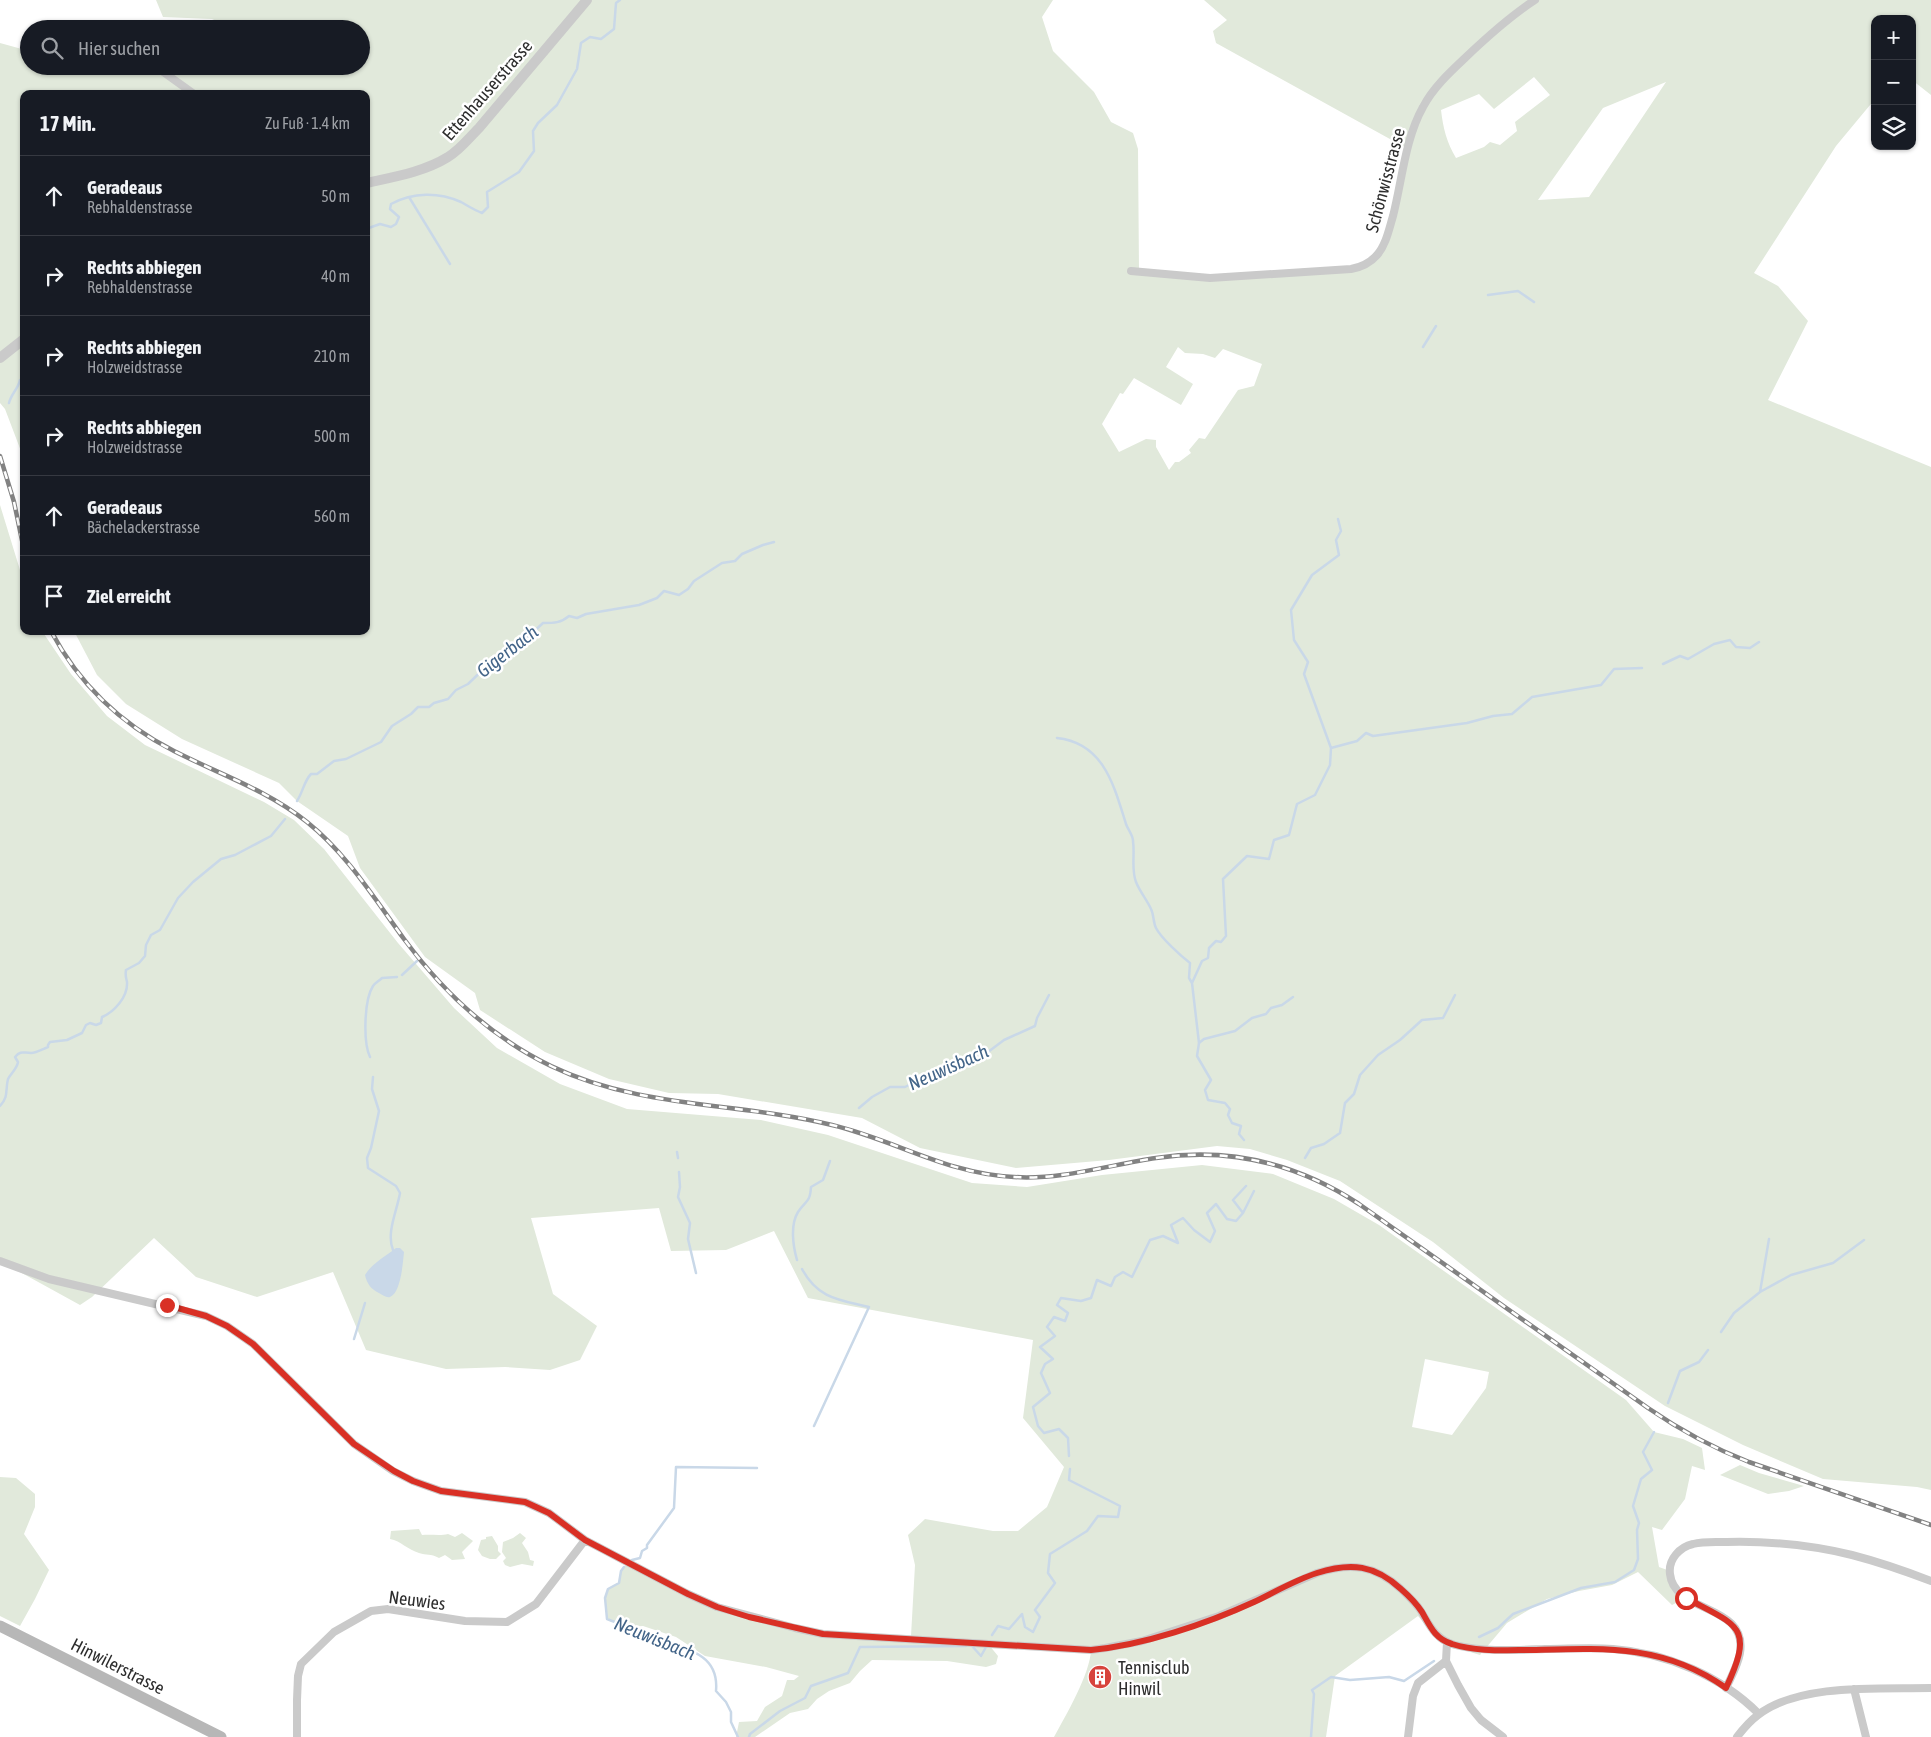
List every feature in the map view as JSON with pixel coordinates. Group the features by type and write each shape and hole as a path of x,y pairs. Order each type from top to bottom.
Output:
{"main road":[{"name":"Hinwilerstrasse","path":"0,1626 221,1737"}],"street":[{"name":"Ettenhauserstrasse","path":"370,182 431,166 461,147 586,0"},
{"name":"Schönwisstrasse","path":"1131,271 1202,277 1239,277 1351,269 1369,263 1378,254 1385,242 1398,198 1413,129 1430,94 1498,26 1535,0"},
{"path":"168,75 188,90"},
{"path":"0,358 20,343"},
{"path":"0,1261 49,1279 167,1305 213,1319 253,1344 354,1444 394,1471 413,1481 441,1491 525,1502 549,1513 585,1540 688,1594 717,1607 749,1617 823,1634 1091,1650 1137,1643 1164,1635 1236,1610 1311,1575 1334,1568 1351,1567 1372,1570 1390,1580 1416,1604 1433,1632 1447,1642 1471,1648 1498,1650 1603,1648 1655,1656 1681,1664 1701,1673 1726,1688 1759,1714"},
{"name":"Neuwies","path":"297,1737 296,1700 300,1664 334,1632 372,1611 388,1609 465,1621 507,1622 530,1608 540,1599 585,1540"},
{"path":"1726,1688 1739,1657 1739,1636 1729,1621 1686,1598 1674,1585 1670,1574 1670,1564 1676,1554 1685,1547 1701,1542 1800,1545 1862,1558 1931,1581"},
{"path":"1447,1642 1446,1661 1471,1708 1481,1720 1503,1737"},
{"path":"1408,1737 1413,1696 1418,1683 1446,1661"},
{"path":"1737,1737 1759,1714 1780,1703 1809,1694 1854,1689 1931,1688"},
{"path":"1854,1689 1866,1737"}],"shaded area":[{"path":"156,0 1053,0 1042,17 1053,51 1094,92 1111,122 1133,133 1138,149 1139,271 1188,276 1361,267 1385,241 1408,149 1216,43 1213,31 1227,20 1204,0 1931,0 1931,95 1916,83 1916,15 1871,15 1871,104 1836,146 1754,273 1778,286 1808,321 1768,400 1931,467 1931,1490 1917,1487 1823,1479 1743,1445 1665,1406 1504,1298 1433,1242 1340,1181 1287,1160 1250,1149 1217,1146 1109,1160 1016,1168 920,1148 862,1118 718,1094 669,1093 609,1079 545,1052 480,1010 475,993 425,957 360,868 348,836 297,801 279,783 182,739 126,704 97,675 76,635 370,635 370,90 20,90 20,448 5,409 0,403 0,43 20,49 20,75 370,75 370,20 214,20 163,17","holes":["1534,77 1550,95 1515,122 1517,131 1500,145 1490,142 1484,147 1456,158 1446,135 1441,110 1479,94 1494,109","1666,82 1589,197 1538,200 1603,108","1178,347 1185,353 1203,354 1215,358 1223,349 1262,364 1254,386 1238,390 1205,439 1199,438 1189,450 1191,453 1179,462 1175,462 1169,470 1156,447 1156,440 1146,439 1119,452 1102,424 1120,393 1123,394 1134,378 1181,405 1193,384 1166,367"]},
{"path":"0,505 20,570 20,635 45,635 71,674 107,716 145,745 264,802 294,820 324,849 398,943 454,1008 497,1048 560,1084 627,1109 761,1120 828,1135 972,1183 1027,1187 1102,1175 1202,1165 1273,1174 1334,1199 1379,1225 1626,1400 1654,1432 1683,1439 1702,1448 1705,1470 1692,1466 1685,1499 1662,1530 1652,1527 1659,1567 1670,1571 1670,1574 1686,1598 1672,1605 1638,1572 1612,1585 1547,1599 1507,1623 1480,1655 1441,1643 1418,1616 1335,1676 1326,1737 1054,1737 1082,1682 1090,1660 1091,1650 911,1636 915,1565 908,1535 925,1519 993,1531 1018,1531 1047,1507 1064,1467 1023,1418 1033,1340 808,1298 774,1231 726,1250 671,1251 659,1208 531,1218 553,1294 597,1326 580,1360 550,1370 505,1367 446,1369 366,1350 333,1272 257,1297 196,1277 154,1238 92,1297 80,1305 0,1261","holes":["1425,1359 1489,1372 1486,1388 1452,1435 1412,1427"]},
{"path":"1740,1465 1759,1473 1804,1486 1789,1491 1768,1494 1720,1475"},
{"path":"0,1477 16,1478 35,1494 35,1507 24,1534 49,1570 20,1626 0,1616"},
{"path":"419,1529 422,1535 448,1534 455,1537 462,1533 473,1541 462,1552 465,1559 452,1560 445,1555 439,1558 419,1553 390,1539 391,1531"},
{"path":"520,1533 526,1538 522,1543 528,1552 530,1560 534,1561 533,1566 522,1564 510,1567 505,1565 503,1561 506,1558 502,1552 503,1542"},
{"path":"492,1536 501,1554 496,1559 482,1556 478,1550 481,1540"},
{"path":"628,1563 688,1594 795,1628 989,1645 998,1656 996,1664 986,1667 947,1661 872,1660 850,1683 829,1691 817,1699 808,1709 790,1713 755,1737 736,1737 739,1722 757,1721 765,1707 782,1696 787,1680 794,1680 799,1676 766,1667 705,1656 676,1637 643,1626 627,1627 607,1619 605,1598 608,1589 619,1583 621,1571"}],"water":[{"path":"396,1248 400,1248 404,1252 401,1277 397,1290 390,1297 387,1297 368,1284 365,1275 375,1264"}],"waterway":[{"path":"370,228 380,224 391,227 396,224 399,217 390,209 391,204 417,195 444,196 482,213 488,207 487,192 519,172 534,151 533,131 538,123 557,105 577,69 581,43 590,37 601,39 614,29 616,3 620,0"},
{"path":"409,197 450,264"},
{"path":"1488,295 1518,291 1534,302"},
{"path":"1423,347 1436,326"},
{"path":"9,403 20,380"},
{"path":"1244,1140 1239,1134 1241,1126 1232,1123 1228,1115 1230,1109 1225,1103 1208,1100 1205,1090 1211,1080 1197,1056 1199,1043 1192,983 1202,961 1208,958 1209,948 1216,941 1221,942 1226,936 1223,879 1247,856 1269,859 1274,840 1289,835 1297,804 1315,795 1330,765 1331,748 1304,674 1308,662 1294,640 1291,610 1312,575 1339,555 1336,540 1341,531 1338,519"},
{"name":"Gigerbach","path":"297,801 311,774 317,774 334,761 346,759 381,742 392,726 411,714 418,707 429,707 434,703 448,699 456,690 468,684 495,658 513,651 543,623 557,622 569,616 577,618 586,614 639,605 657,598 664,591 679,595 688,589 694,581 722,563 735,561 742,554 774,542"},
{"path":"1663,664 1680,656 1688,659 1714,644 1730,640 1736,647 1750,648 1759,642"},
{"path":"1331,748 1357,741 1366,733 1373,736 1467,723 1493,716 1512,714 1532,697 1601,685 1614,669 1642,668"},
{"path":"1057,738 1086,748 1105,769 1133,839 1136,882 1151,909 1155,926 1172,947 1190,963 1189,978 1192,983"},
{"name":"Gigerbach","path":"0,1106 6,1096 8,1079 18,1062 15,1057 22,1052 37,1052 48,1047 50,1042 67,1040 82,1033 86,1025 90,1023 96,1025 101,1023 102,1017 111,1012 123,998 127,988 126,970 139,963 145,956 146,945 151,935 160,930 178,898 193,882 221,859 235,855 271,836 285,819"},
{"path":"402,975 417,961"},
{"path":"370,1057 366,1042 366,1011 370,992 374,985 382,978 397,977"},
{"name":"Neuwisbach","path":"859,1108 872,1097 890,1087 905,1087 962,1059 984,1055 1004,1040 1035,1026 1049,995"},
{"path":"1305,1158 1311,1148 1324,1144 1340,1133 1345,1103 1354,1094 1360,1075 1378,1055 1400,1040 1422,1020 1443,1018 1455,995"},
{"path":"1199,1043 1204,1039 1235,1031 1252,1018 1266,1014 1271,1008 1282,1005 1293,997"},
{"path":"373,1077 372,1089 379,1111 367,1158 368,1168 396,1186 400,1193 391,1229 393,1250"},
{"path":"677,1152 678,1158"},
{"name":"Neuwisbach","path":"797,1260 793,1236 795,1217 809,1199 811,1187 823,1180 830,1161"},
{"path":"679,1172 680,1187 678,1197 690,1223 688,1239 696,1273"},
{"path":"1069,1456 1068,1438 1059,1429 1044,1433 1038,1426 1033,1407 1050,1393 1041,1373 1045,1364 1053,1359 1040,1347 1055,1336 1047,1327 1054,1317 1065,1321 1068,1313 1057,1305 1061,1298 1081,1301 1091,1298 1097,1280 1111,1286 1115,1277 1123,1272 1132,1277 1150,1240 1163,1236 1178,1243 1171,1225 1183,1218 1194,1230 1210,1242 1215,1231 1207,1213 1216,1204 1227,1219 1236,1221 1243,1213 1233,1200 1246,1186"},
{"path":"1243,1213 1254,1191"},
{"path":"1721,1332 1734,1313 1760,1292 1769,1239"},
{"path":"1760,1292 1791,1275 1833,1263 1864,1240"},
{"name":"Neuwisbach","path":"802,1269 815,1287 831,1297 869,1307 814,1426"},
{"path":"354,1339 365,1303"},
{"path":"1668,1403 1680,1371 1699,1362 1708,1350"},
{"path":"1479,1637 1498,1628 1513,1614 1581,1588 1615,1582 1634,1570 1638,1559 1637,1530 1639,1523 1633,1506 1641,1479 1652,1470 1643,1452 1654,1432"},
{"name":"Neuwisbach","path":"632,1560 640,1558 642,1551 647,1548 647,1545 674,1508 676,1467 757,1468"},
{"path":"992,1635 998,1626 1009,1629 1022,1614 1025,1627 1033,1632 1040,1617 1035,1610 1055,1583 1048,1573 1050,1554 1087,1531 1098,1516 1118,1517 1120,1506 1069,1480 1070,1469"},
{"name":"Neuwisbach","path":"624,1567 621,1571 619,1583 608,1589 605,1598 607,1619 653,1640 691,1651 702,1657 710,1665 715,1676 716,1691 726,1702 731,1712 731,1722 738,1737"},
{"path":"749,1737 750,1734 780,1711 805,1698 811,1686 848,1673 860,1647 966,1646"},
{"path":"972,1646 981,1656 986,1647"},
{"path":"1311,1737 1314,1694 1312,1690 1331,1677 1350,1680 1389,1677 1404,1681 1434,1661"}],"railway":[{"path":"0,456 14,502 20,531"},
{"path":"53,635 88,685 103,701 136,728 174,751 276,801 307,822 347,862 404,939 452,995 488,1027 551,1066 585,1080 654,1098 761,1112 832,1125 855,1131 966,1170 990,1175 1014,1177 1050,1176 1183,1155 1236,1157 1287,1169 1312,1178 1359,1204 1648,1408 1697,1438 1749,1462 1931,1525"}],"place":[{"name":"Tennisclub Hinwil","path":"1100,1677"}],"route":[{"path":"167,1305 206,1316 227,1326 253,1344 354,1444 377,1461 413,1481 441,1491 525,1502 549,1513 585,1540 688,1594 717,1607 749,1617 823,1634 1091,1650 1120,1646 1164,1635 1236,1610 1298,1580 1317,1573 1334,1568 1356,1567 1376,1571 1395,1583 1416,1604 1433,1632 1450,1644 1498,1650 1603,1648 1632,1651 1681,1664 1726,1688 1739,1657 1739,1636 1733,1625 1725,1618 1686,1598"}]}
